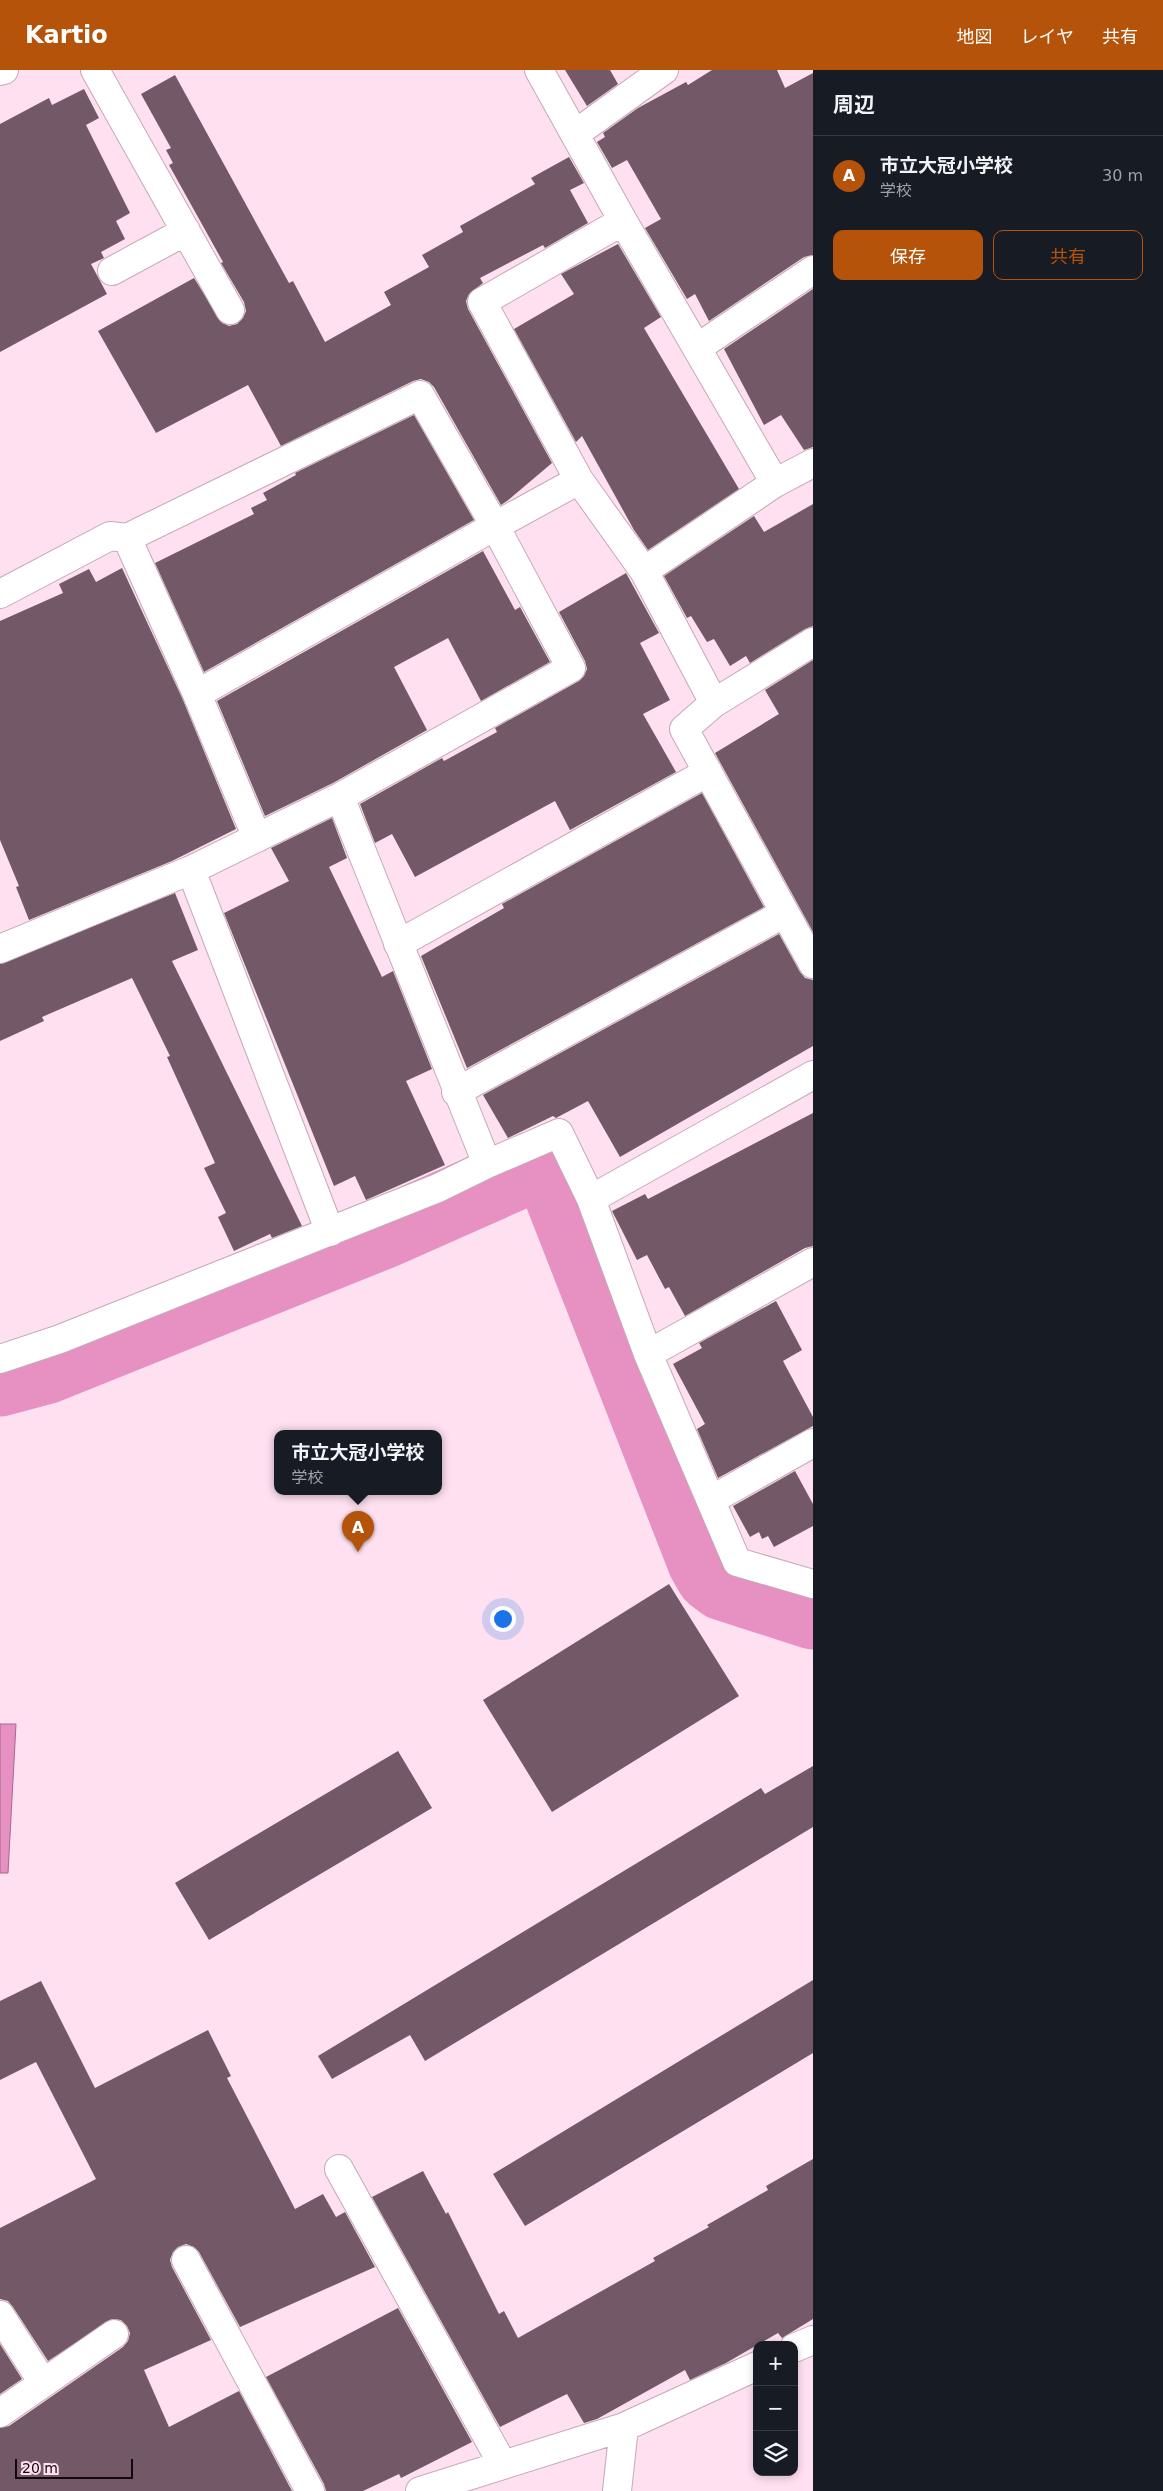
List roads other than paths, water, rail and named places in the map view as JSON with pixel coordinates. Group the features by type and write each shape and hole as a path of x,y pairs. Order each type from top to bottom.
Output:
{"street":[{"path":"0,71 4,70"},
{"path":"96,70 230,310"},
{"path":"539,70 623,221 775,483"},
{"path":"575,134 664,70"},
{"path":"623,221 482,302 579,480 644,571 714,703"},
{"path":"112,271 186,231"},
{"path":"697,348 813,270"},
{"path":"0,594 110,536 127,538 420,395 495,526 572,668 340,797 257,838 191,870 0,949"},
{"path":"644,571 775,483 813,463"},
{"path":"196,694 579,480"},
{"path":"127,538 257,838"},
{"path":"813,642 714,703 684,729 813,964"},
{"path":"398,944 708,772"},
{"path":"340,797 456,1092 487,1164"},
{"path":"191,870 330,1232"},
{"path":"456,1092 785,913"},
{"path":"592,1199 813,1075"},
{"path":"0,1358 60,1339 330,1232 438,1188 487,1164 559,1134 592,1199 648,1354 737,1562 813,1584"},
{"path":"648,1354 813,1262"},
{"path":"711,1500 813,1443"},
{"path":"339,2169 503,2465"},
{"path":"186,2260 310,2491"},
{"path":"0,2316 43,2383"},
{"path":"0,2413 114,2334"},
{"path":"798,2346 813,2340"},
{"path":"420,2491 624,2428 753,2368"},
{"path":"617,2491 624,2428"}],"waterway":[{"path":"0,1381 45,1369 384,1233 535,1166 544,1167 551,1173 703,1562 711,1576 723,1585 813,1614"}],"place":[{"name":"市立大冠小学校","path":"358,1552"}]}
